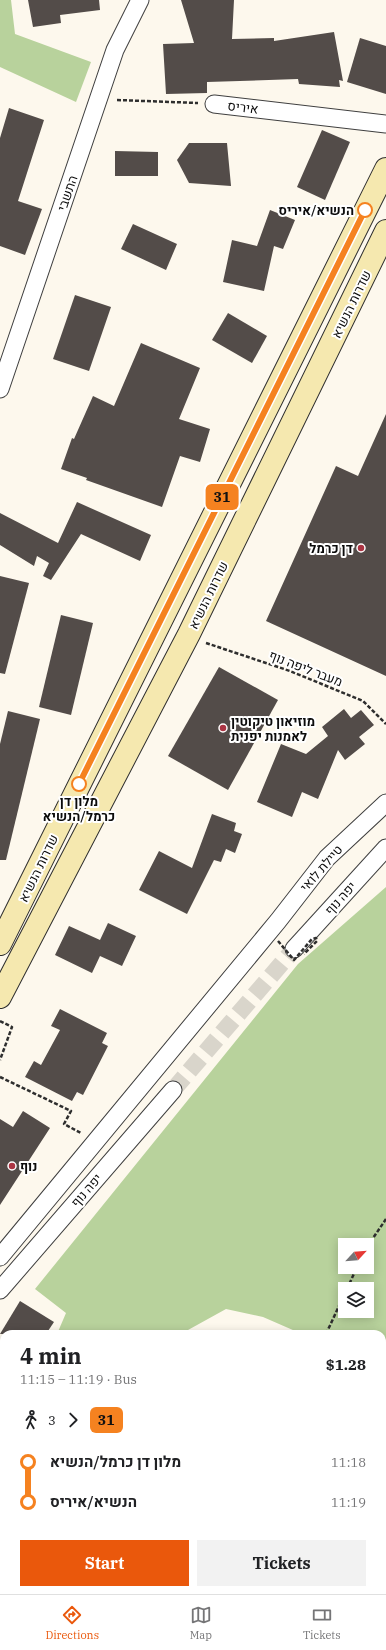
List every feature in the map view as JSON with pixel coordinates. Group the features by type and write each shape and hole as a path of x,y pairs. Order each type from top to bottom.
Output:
{"street":[{"name":"התשבי","path":"0,389 115,50 140,0"},
{"name":"איריס","path":"214,104 386,124"},
{"name":"שדרות הנשיא","path":"0,944 386,169"},
{"name":"שדרות הנשיא","path":"0,997 189,634 386,231"},
{"name":"טיילת לואי","path":"0,1257 278,921 327,858 386,803"},
{"name":"יפה נוף","path":"299,952 386,848"},
{"name":"יפה נוף","path":"0,1290 172,1090"}],"path":[{"name":"איריס","path":"99,99 214,104"},
{"name":"מעבר ליפה נוף","path":"211,644 290,671 363,701 386,724"},
{"path":"278,941 294,960 312,939 316,938 317,941 299,952"},
{"path":"0,1021 12,1027 0,1060"},
{"path":"0,1077 71,1111 64,1124 79,1132"},
{"path":"373,1238 386,1219"},
{"path":"328,1330 338,1308"}],"green space":[{"path":"0,0 11,0 15,34 91,62 76,102 0,67"},
{"path":"386,887 386,1330 293,1330 263,1317 226,1309 188,1330 59,1330 66,1313 35,1289 298,964"}],"building":[{"path":"28,0 99,0 100,10 60,15 61,23 33,27"},
{"path":"181,0 234,0 232,39 274,38 274,41 334,32 343,81 339,80 340,87 299,84 298,79 207,82 207,93 166,94 163,44 194,43"},
{"path":"360,38 386,46 386,94 347,82"},
{"path":"9,108 44,120 18,201 42,209 25,255 0,246 0,138"},
{"path":"322,130 350,142 325,200 297,187"},
{"path":"189,143 227,143 231,186 189,183 177,160"},
{"path":"115,151 158,152 158,176 115,176"},
{"path":"270,210 295,220 283,249 274,246 264,291 223,282 232,240 257,246"},
{"path":"133,224 177,244 166,270 121,249"},
{"path":"75,295 111,307 89,371 53,359"},
{"path":"228,313 267,336 252,363 212,340"},
{"path":"141,343 200,368 179,419 210,429 200,462 180,456 162,507 86,480 87,478 61,469 72,438 74,439 93,396 114,406"},
{"path":"386,414 386,676 266,621 336,466 358,476"},
{"path":"77,502 151,535 140,561 81,534 51,580 43,576 49,563 37,556 34,566 0,545 0,513 58,543"},
{"path":"0,576 29,583 5,674 0,673"},
{"path":"61,615 93,623 71,715 39,707"},
{"name":"מוזיאון טיקוטין לאמנות יפנית","path":"219,667 278,700 228,790 168,756"},
{"path":"344,709 351,718 361,710 374,725 359,737 365,744 345,760 338,750 318,799 302,792 292,817 257,802 281,744 306,754 328,736 322,727"},
{"path":"8,711 40,719 6,860 0,860 0,744"},
{"path":"212,814 236,823 234,831 242,834 235,853 226,849 221,862 214,860 187,914 139,890 159,851 192,868"},
{"path":"108,923 136,936 122,966 100,956 92,973 55,955 69,926 100,940"},
{"path":"60,1009 107,1033 102,1043 108,1046 83,1095 77,1092 72,1101 25,1077 34,1061 41,1065 60,1030 51,1026"},
{"name":"נוף","path":"23,1111 50,1128 0,1205 0,1119 13,1127"},
{"path":"20,1301 54,1322 49,1330 2,1330"}],"tunnel":[{"path":"173,1090 294,949"}],"bus line":[{"name":"31","path":"79,784 365,210"}],"place":[{"name":"הנשיא/איריס","path":"365,210"},
{"name":"דן כרמל","path":"361,548"},
{"name":"מוזיאון טיקוטין לאמנות יפנית","path":"223,728"},
{"name":"מלון דן כרמל/הנשיא","path":"79,784"},
{"name":"נוף","path":"12,1166"}]}
